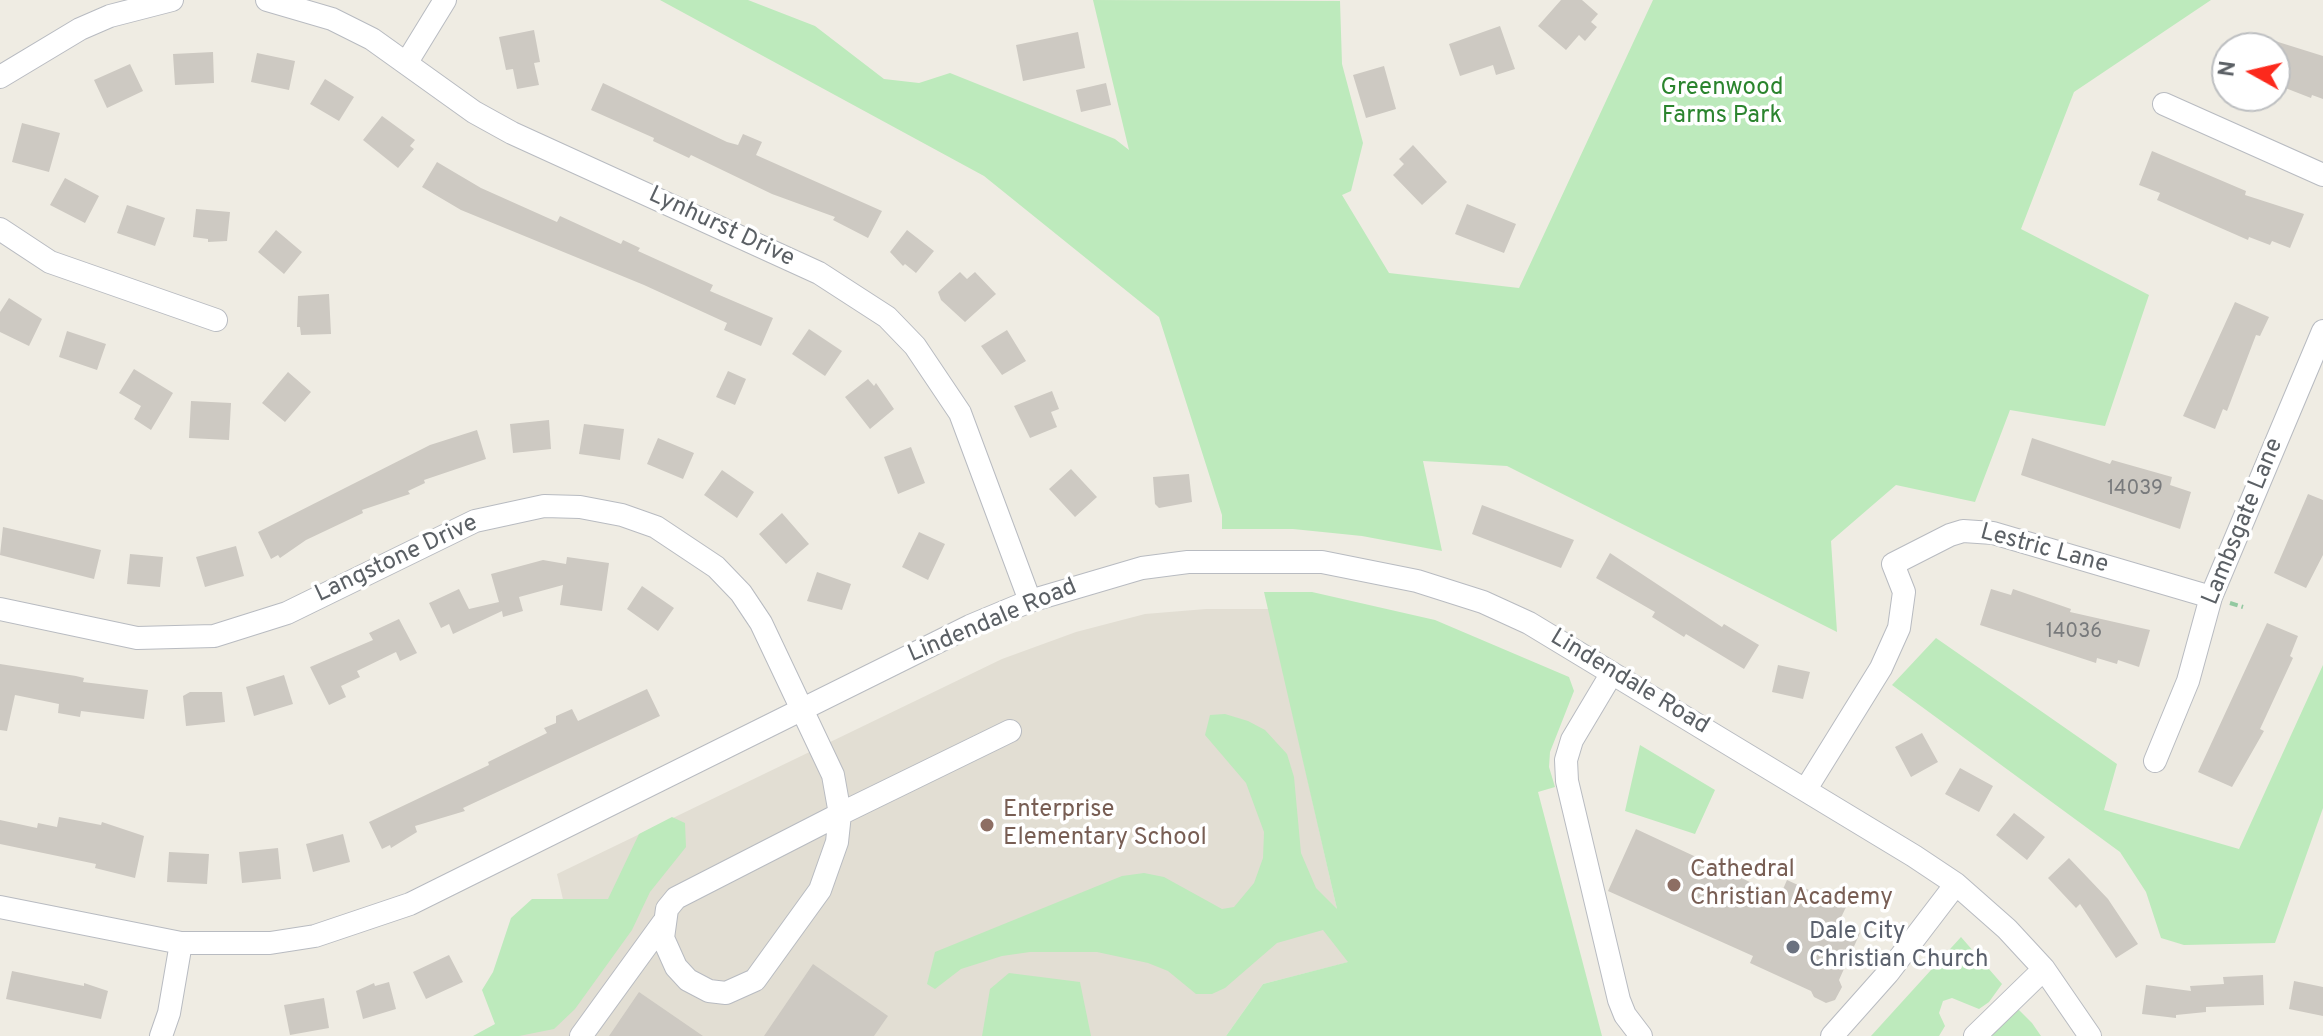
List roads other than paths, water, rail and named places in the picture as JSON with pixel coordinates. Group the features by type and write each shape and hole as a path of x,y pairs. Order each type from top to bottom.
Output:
{"street":[{"path":"0,77 80,29 110,16 172,0"},
{"name":"Lynhurst Drive","path":"267,0 332,19 380,43 474,112 512,133 819,273 887,317 923,356 960,413 1030,601"},
{"path":"407,62 445,0"},
{"path":"2164,104 2323,175"},
{"path":"0,229 50,262 216,320"},
{"name":"Lambsgate Lane","path":"2155,761 2188,681 2211,597 2323,331"},
{"name":"Langstone Drive","path":"0,609 137,638 214,636 287,613 475,521 544,506 580,507 622,515 656,527 716,567 761,623 833,775 840,814"},
{"name":"Lestric Lane","path":"1806,789 1881,668 1899,628 1904,592 1893,564 1950,535 1963,531 1993,533 2211,597"},
{"name":"Lindendale Road","path":"0,907 181,943 270,943 357,925 410,904 970,626 1030,601 1081,584 1157,566 1232,560 1322,562 1393,575 1483,602 1529,623 1806,789 1956,884 2007,929 2044,969 2090,1036"},
{"path":"1612,673 1572,740 1566,760 1567,781 1619,1000 1633,1029 1641,1036"},
{"path":"581,1036 663,923 667,909 683,893 1010,731"},
{"path":"663,923 668,955 688,980 709,991 726,993 748,985 820,890 837,842 840,814"},
{"path":"1832,1036 1888,973 1956,884"},
{"path":"161,1036 169,1013 181,943"},
{"path":"1975,1036 2044,969"}],"place":[{"name":"Enterprise Elementary School","path":"987,825"},
{"name":"Cathedral Christian Academy","path":"1674,885"},
{"name":"Dale City Christian Church","path":"1793,947"}],"park label":[{"name":"Greenwood Farms Park","path":"1722,103"}]}
